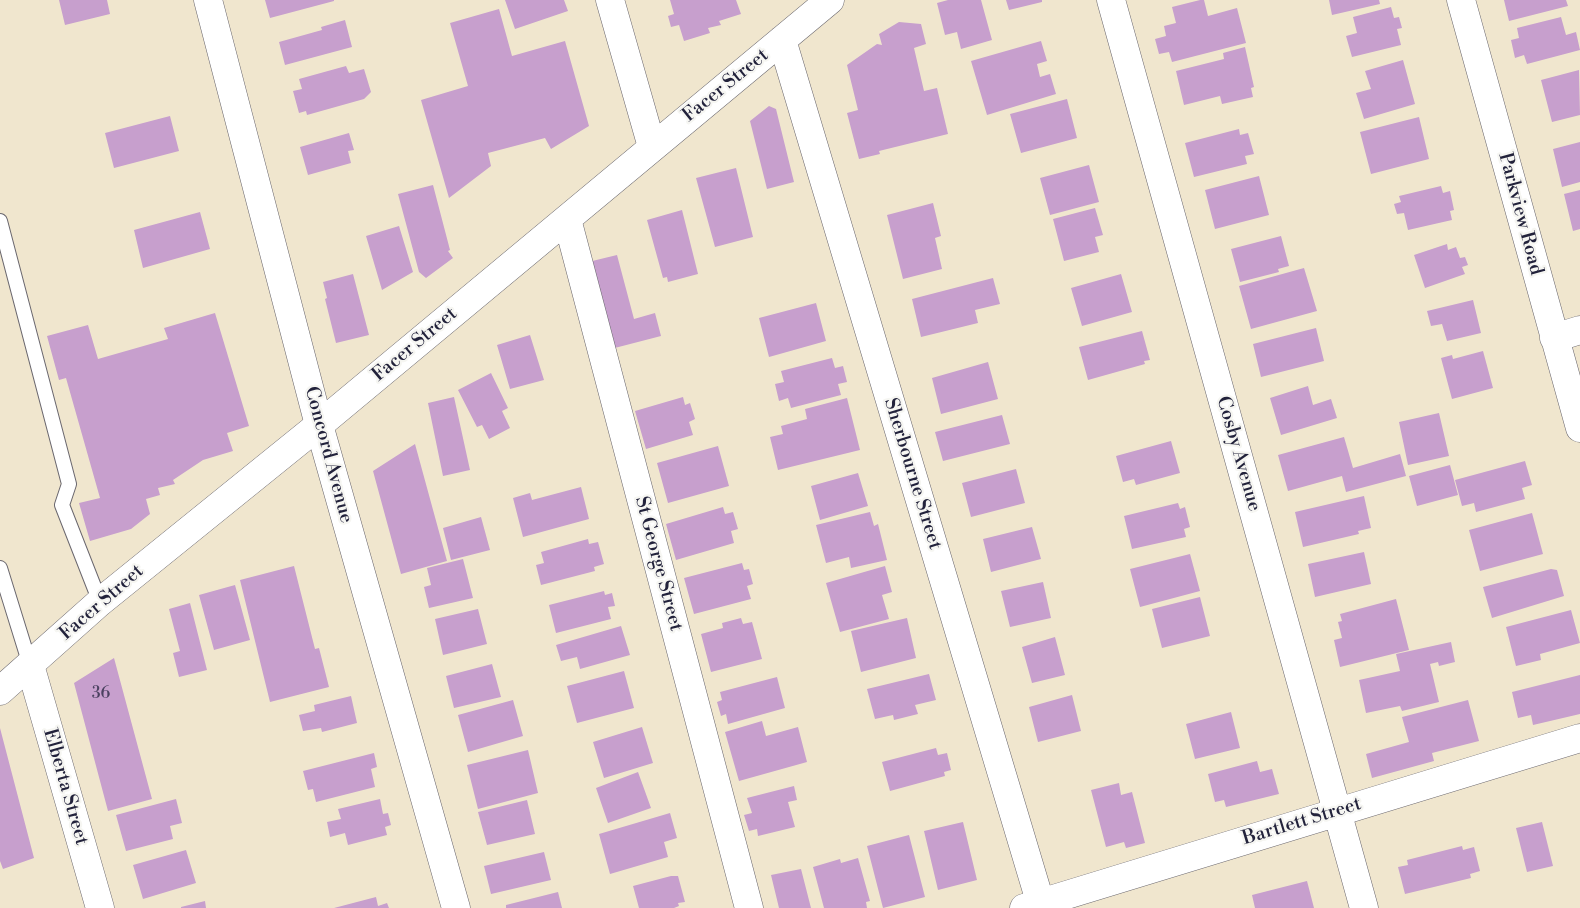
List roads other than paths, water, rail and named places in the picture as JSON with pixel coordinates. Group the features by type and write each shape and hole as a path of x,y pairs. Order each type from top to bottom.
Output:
{"street":[{"name":"Concord Avenue","path":"208,0 319,425 456,908"},
{"path":"610,0 652,147"},
{"name":"Facer Street","path":"0,691 100,602 319,425 830,0"},
{"name":"Cosby Avenue","path":"1111,0 1364,908"},
{"name":"Parkview Road","path":"1460,0 1580,428"},
{"name":"Sherbourne Street","path":"782,40 1036,906"},
{"name":"St George Street","path":"567,219 749,908"},
{"path":"1554,338 1580,330"},
{"name":"Elberta Street","path":"30,665 100,908"},
{"name":"Bartlett Street","path":"1036,906 1338,811 1580,738"}],"lane":[{"path":"0,221 69,484 62,505 100,602"},
{"path":"0,568 30,665"}]}
